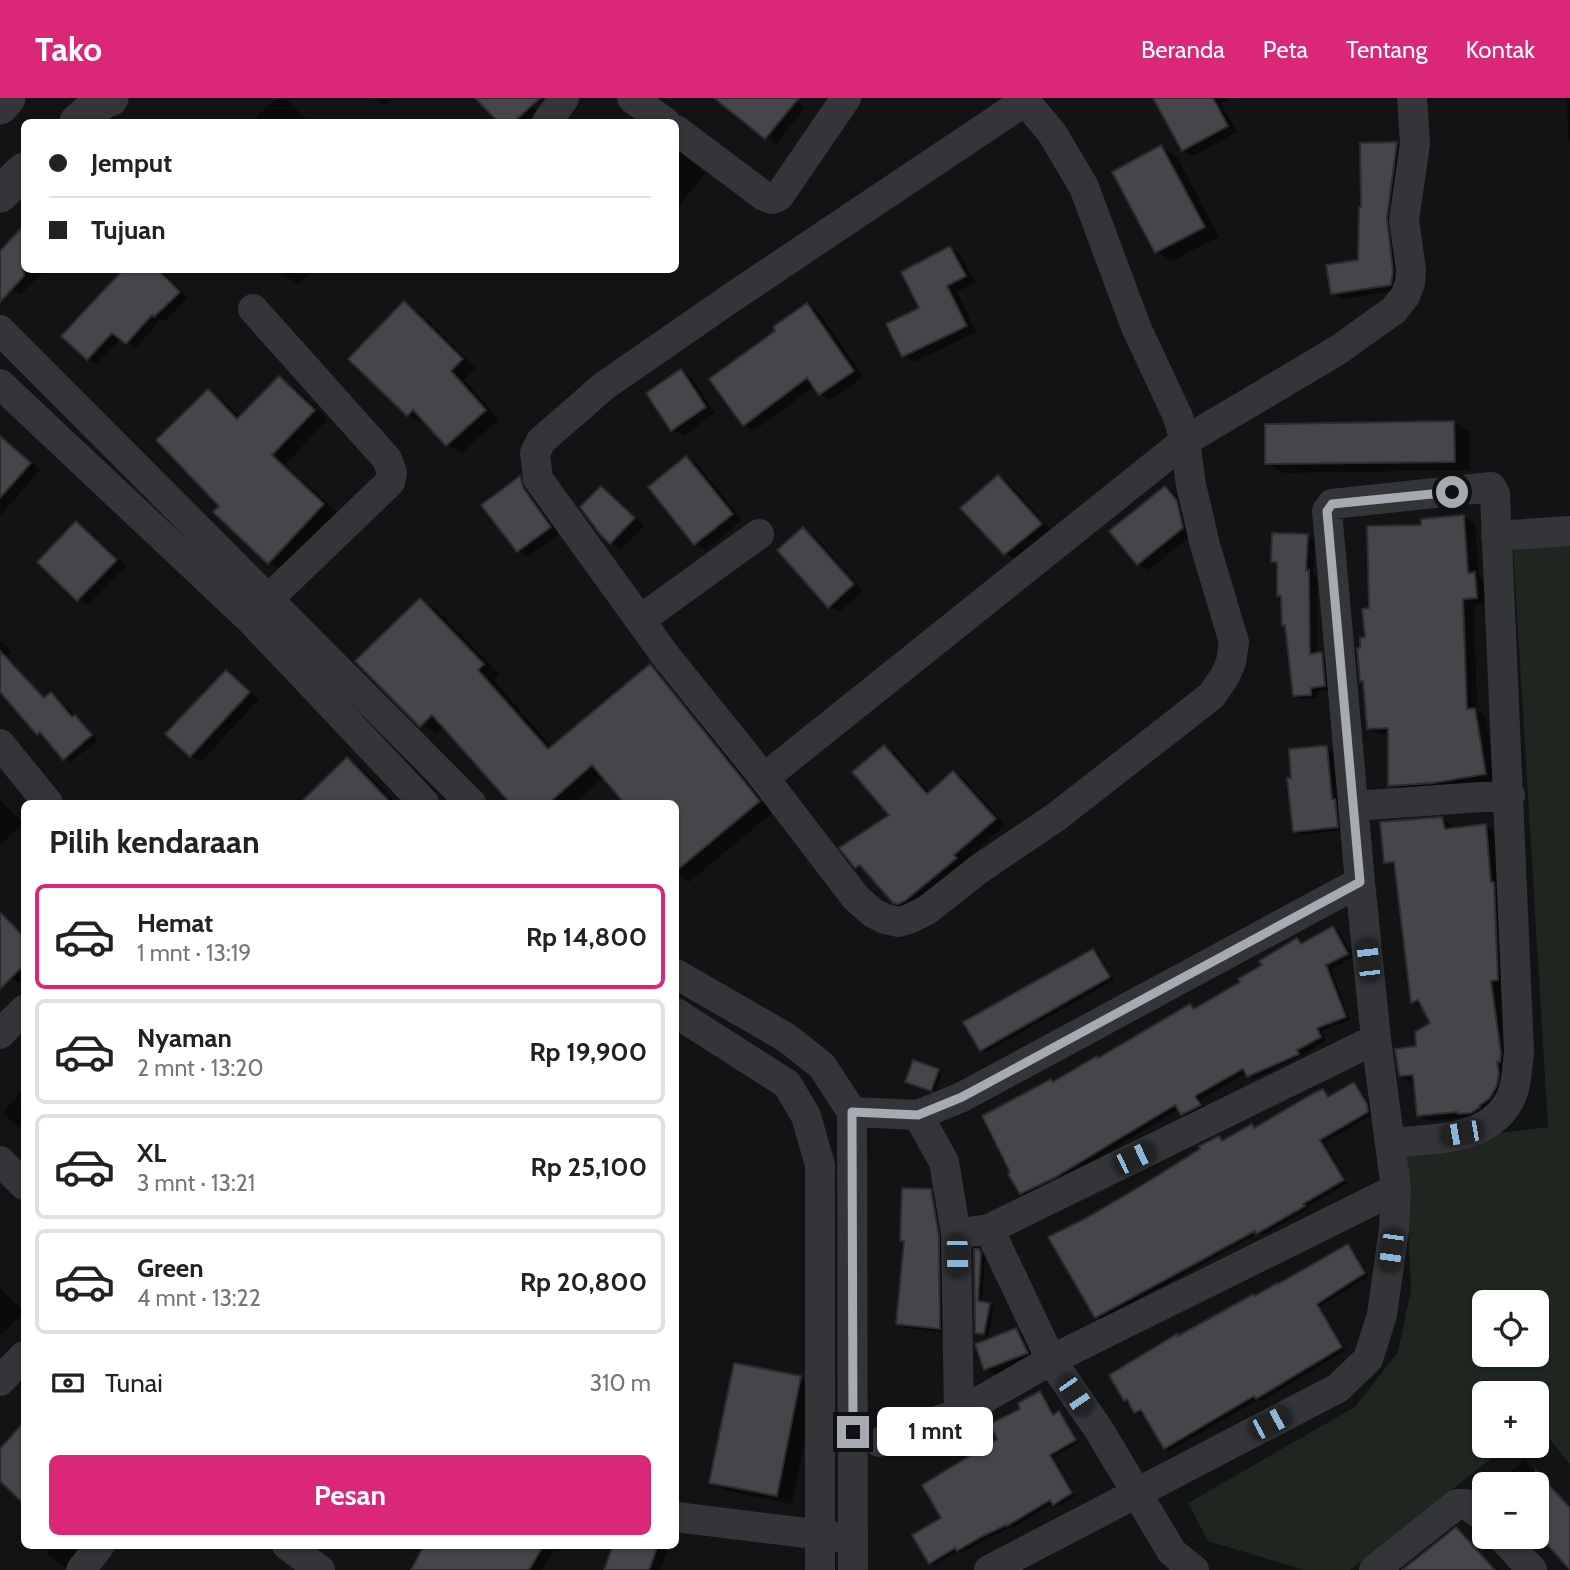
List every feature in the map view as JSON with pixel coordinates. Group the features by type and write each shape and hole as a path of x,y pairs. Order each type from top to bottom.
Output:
{"street":[{"path":"0,106 7,98"},
{"path":"549,119 564,98"},
{"path":"632,98 661,119"},
{"path":"679,132 764,196 772,199 779,196 846,98"},
{"path":"764,778 1185,441 1369,329 1394,310 1405,296 1410,283 1411,270 1404,220 1415,144 1412,98"},
{"path":"1023,100 1052,133 1083,187 1136,327 1178,417 1205,545 1234,642 1231,662 1212,695 1197,707 1056,817 979,869 927,909 899,922 873,913 856,898 668,659 538,479 535,453 541,441 604,386 1023,100"},
{"path":"0,194 21,174"},
{"path":"253,309 387,459 392,472 390,482 258,608"},
{"path":"0,330 258,608 421,800"},
{"path":"0,384 258,608 468,800"},
{"path":"989,1570 1338,1388 1368,1359 1382,1315 1394,1229 1396,1189 1376,1039 1360,882 1328,525 1329,507 1332,504 1491,487 1495,494 1510,795 1519,1054 1514,1091 1494,1121 1479,1130 1390,1143"},
{"path":"1496,536 1570,531"},
{"path":"640,620 759,534"},
{"path":"0,744 46,800"},
{"path":"1353,806 1510,795"},
{"path":"852,1112 918,1115 962,1097 1360,882"},
{"path":"679,976 787,1038 822,1066 852,1112 853,1570"},
{"path":"0,1034 21,1013"},
{"path":"679,1015 787,1084 806,1116 820,1165 820,1570"},
{"path":"956,1234 989,1229 1376,1039"},
{"path":"918,1115 944,1161 956,1234 959,1413"},
{"path":"0,1161 21,1182"},
{"path":"880,1442 959,1413 1051,1360 1396,1189"},
{"path":"989,1229 1051,1360 1099,1430 1172,1552 1195,1570"},
{"path":"0,1381 21,1359"},
{"path":"1374,1570 1457,1504 1466,1504 1472,1508"},
{"path":"679,1517 853,1539"},
{"path":"81,1570 97,1549"},
{"path":"292,1549 320,1570"},
{"path":"1513,1549 1532,1570"}],"shaded area":[{"path":"1570,544 1570,1464 1549,1439 1549,1381 1472,1381 1472,1458 1492,1458 1350,1570 1305,1570 1208,1541 1188,1503 1355,1407 1398,1352 1411,1290 1404,1145 1548,1127 1513,548"}],"building":[{"path":"475,98 540,98 517,119 495,119"},
{"path":"714,98 799,98 765,139"},
{"path":"1153,98 1213,98 1228,126 1182,151"},
{"path":"1397,142 1387,218 1393,271 1391,285 1331,294 1326,265 1358,260 1360,143"},
{"path":"1161,145 1205,227 1155,253 1112,172"},
{"path":"21,228 21,273 24,273 24,276 0,302 0,251"},
{"path":"950,246 966,276 947,286 967,326 902,357 886,324 919,308 901,272"},
{"path":"120,273 161,273 180,292 154,317 152,315 126,344 112,333 87,360 61,336"},
{"path":"404,301 463,359 451,371 486,410 446,446 413,410 407,416 348,359"},
{"path":"807,303 854,371 819,395 807,378 743,426 709,379 775,331 773,327"},
{"path":"681,369 706,407 671,431 646,393"},
{"path":"279,376 315,410 272,455 324,504 268,564 213,512 219,506 156,440 208,389 237,419"},
{"path":"1454,421 1455,462 1265,464 1265,424"},
{"path":"0,436 31,463 0,498"},
{"path":"686,456 733,514 694,545 648,487"},
{"path":"998,475 1042,524 1004,555 960,508"},
{"path":"520,476 524,489 551,527 517,552 481,505"},
{"path":"601,486 635,518 610,544 580,507"},
{"path":"1165,486 1177,501 1183,528 1137,565 1109,531"},
{"path":"1464,515 1468,573 1475,572 1477,598 1463,599 1467,709 1475,708 1486,774 1433,783 1388,786 1388,728 1367,729 1357,648 1360,648 1360,638 1365,637 1362,609 1369,608 1367,526 1421,525 1421,519"},
{"path":"76,521 117,560 77,601 37,562"},
{"path":"803,527 854,584 828,608 777,550"},
{"path":"1272,533 1308,534 1306,571 1309,570 1310,654 1322,652 1325,686 1311,688 1311,695 1293,696 1285,625 1282,626 1281,596 1277,596 1277,562 1271,562"},
{"path":"420,598 484,664 478,670 548,749 650,664 760,801 679,868 679,800 621,800 592,765 552,800 507,800 432,715 420,727 355,661"},
{"path":"0,651 44,698 51,692 92,735 63,760 40,732 37,735 0,692"},
{"path":"226,670 250,692 190,757 165,734"},
{"path":"884,745 927,794 953,771 996,819 954,855 957,858 898,904 893,903 860,865 855,868 839,848 889,815 852,772"},
{"path":"1327,746 1332,799 1335,799 1338,827 1293,832 1287,778 1291,778 1289,749"},
{"path":"347,757 388,800 303,800"},
{"path":"1442,817 1445,829 1486,824 1491,882 1494,882 1498,980 1491,981 1501,1053 1500,1062 1497,1062 1497,1085 1490,1098 1480,1107 1471,1113 1417,1116 1413,1075 1399,1076 1395,1049 1416,1046 1415,1032 1430,1023 1418,1000 1411,1003 1394,862 1384,863 1380,822"},
{"path":"0,912 21,934 21,968 0,989"},
{"path":"1333,926 1348,954 1326,965 1346,1017 1317,1028 1321,1037 1297,1050 1299,1054 1247,1077 1243,1069 1195,1096 1201,1105 1181,1115 1175,1105 1054,1178 1020,1194 982,1116 1051,1079 1053,1082 1097,1056 1098,1058 1190,1004 1194,1009 1240,982 1238,979 1262,965 1259,961 1297,938 1301,944"},
{"path":"1093,949 1110,977 980,1051 963,1022"},
{"path":"913,1060 939,1069 931,1091 905,1082"},
{"path":"1354,1082 1367,1104 1368,1112 1320,1140 1344,1180 1256,1234 1255,1231 1095,1318 1048,1237 1144,1184 1200,1149 1199,1146 1219,1136 1222,1141 1252,1124 1254,1128 1323,1089 1328,1097"},
{"path":"902,1188 931,1189 939,1236 940,1329 896,1324 904,1241 900,1241"},
{"path":"1348,1244 1365,1273 1317,1304 1342,1347 1256,1399 1254,1396 1164,1449 1141,1410 1134,1413 1109,1375 1177,1334 1178,1336 1254,1294 1255,1296 1278,1284"},
{"path":"974,1249 979,1249 981,1254 978,1301 990,1303 984,1334 975,1333"},
{"path":"1016,1328 1028,1353 984,1370 975,1344"},
{"path":"734,1363 801,1376 777,1496 709,1483"},
{"path":"1040,1391 1053,1415 1059,1411 1076,1440 1050,1455 1072,1493 1053,1505 1050,1500 1007,1526 957,1551 955,1548 929,1564 912,1535 941,1518 922,1485 997,1439 990,1424 1020,1409 1018,1403"},
{"path":"21,1425 21,1501 0,1481 0,1449"},
{"path":"1549,1485 1570,1508 1570,1570 1549,1547"},
{"path":"1456,1527 1472,1545 1472,1549 1476,1549 1495,1570 1402,1570"},
{"path":"422,1549 542,1549 529,1570 411,1570"},
{"path":"612,1549 657,1549 649,1570 604,1570"}],"route":[{"path":"853,1432 852,1112 918,1115 962,1097 1360,882 1327,511 1332,504 1452,492"}]}
